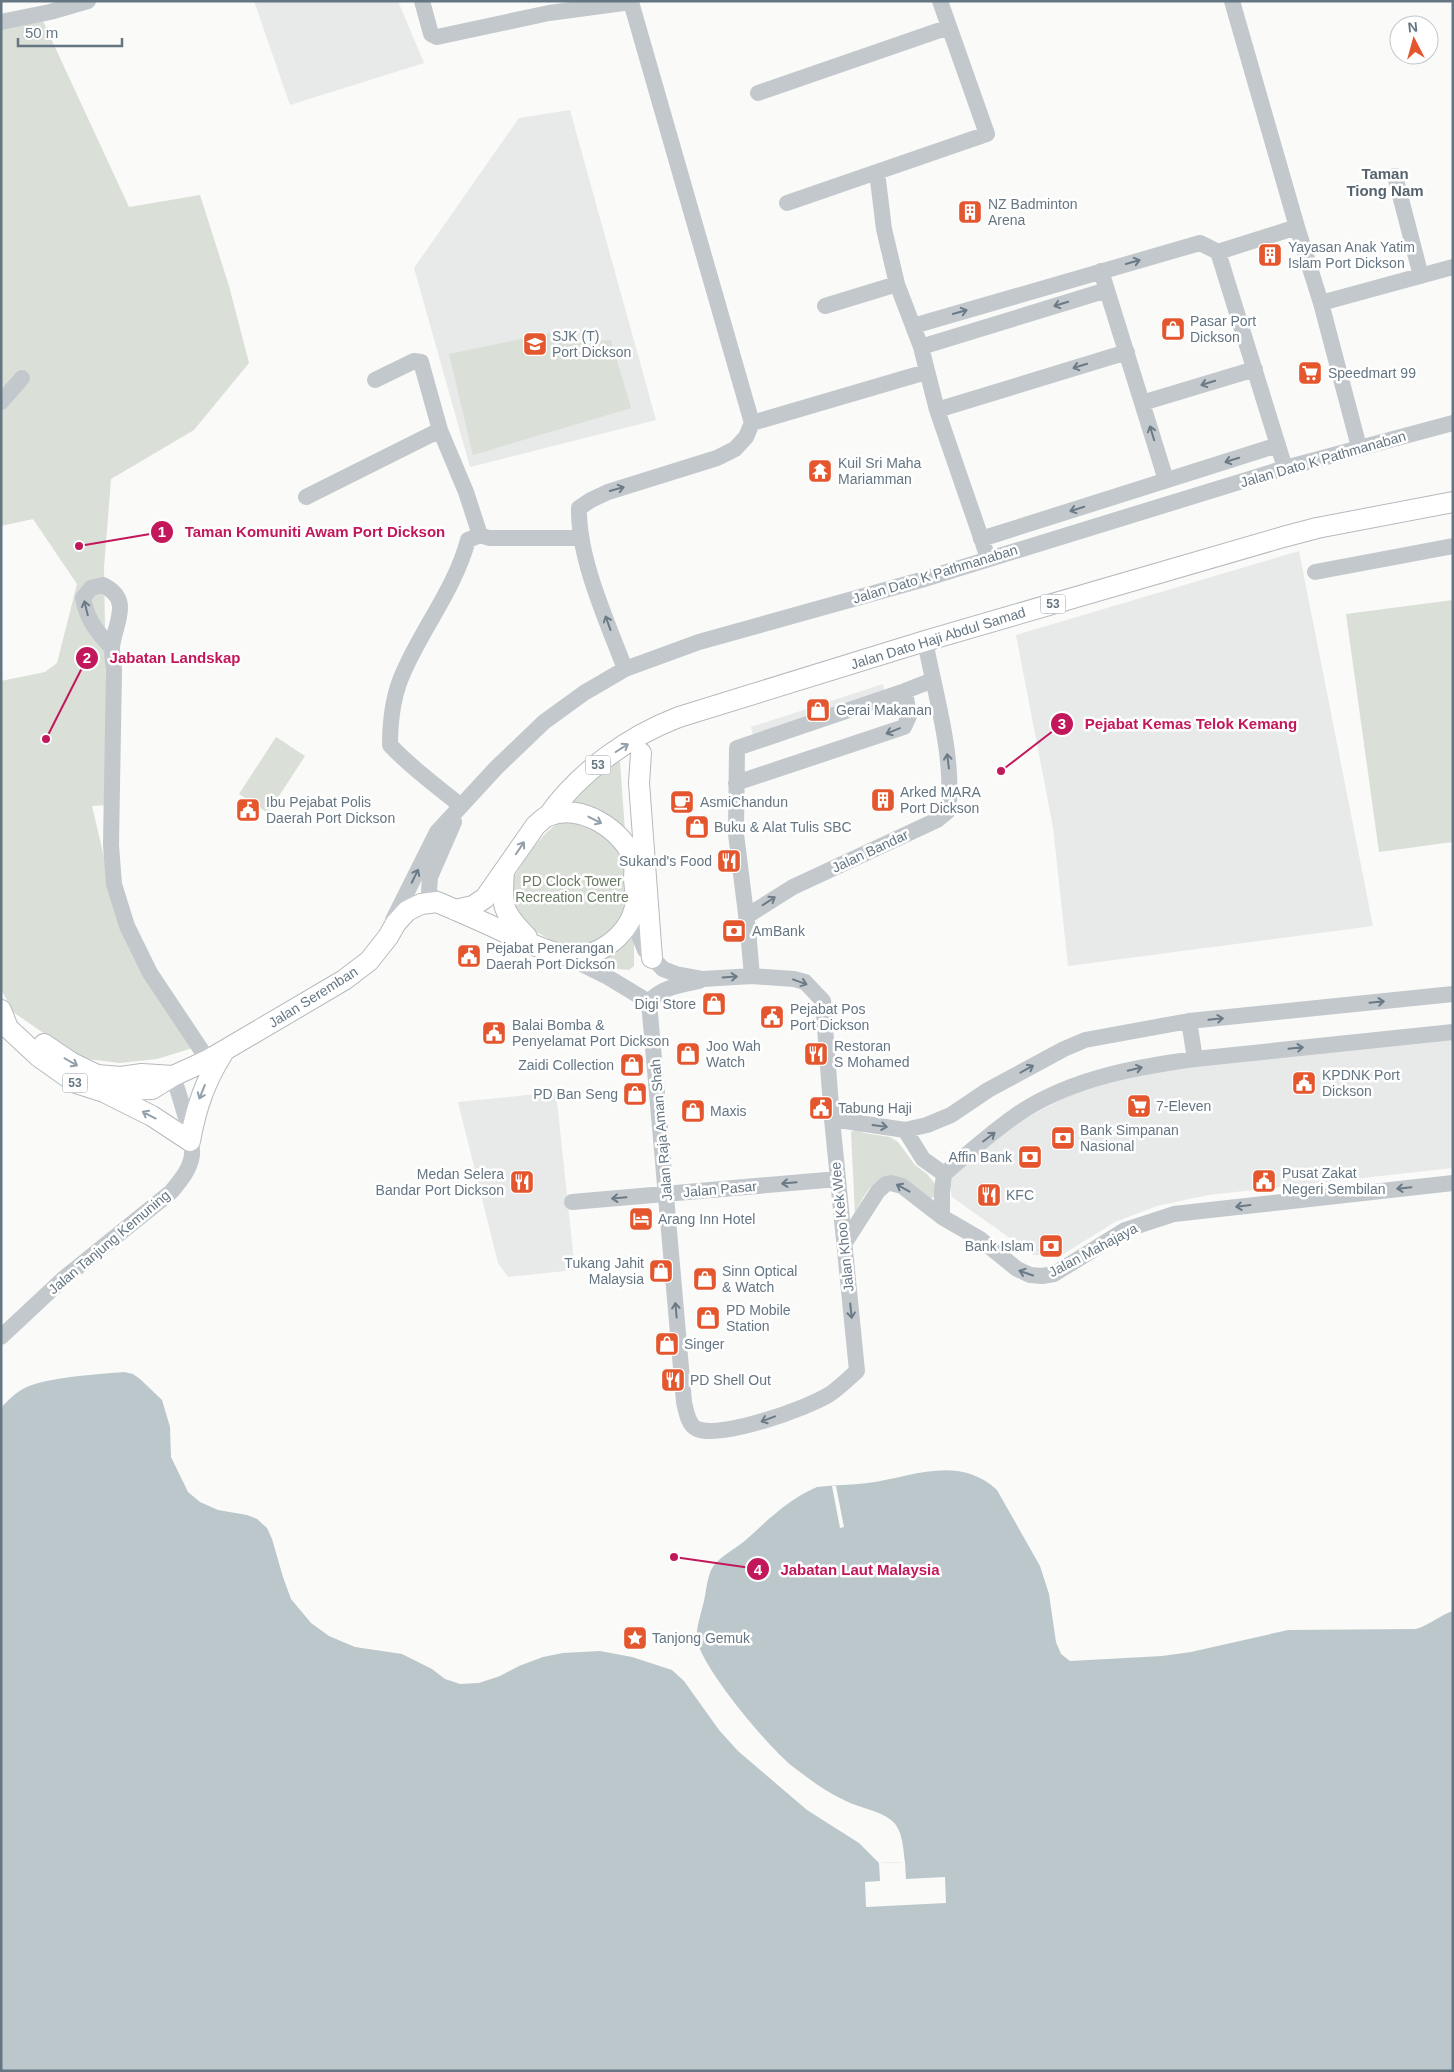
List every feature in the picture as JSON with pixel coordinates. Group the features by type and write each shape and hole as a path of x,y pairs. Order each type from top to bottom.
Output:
{"main road":[{"name":"Jalan Dato Haji Abdul Samad","path":"548,816 563,794 613,753 658,725 925,641 1317,528 1453,502"},
{"path":"437,902 536,946 564,955 582,956 607,946 618,937 629,923 636,906 632,770 658,725"},
{"path":"641,753 639,783 652,958"},
{"path":"456,910 473,906 485,898 536,825 548,816 578,813 594,818 616,835 634,862"},
{"path":"505,871 502,898 510,920 536,946"},
{"name":"Jalan Seremban","path":"2,1011 8,1028 38,1056 76,1083 101,1091 152,1089 173,1076 226,1050 344,980 369,961 407,911 421,904 437,902"},
{"name":"Jalan Seremban","path":"2,1011 18,1020 43,1044 72,1063 97,1075 173,1076"},
{"path":"101,1091 152,1116 190,1140 199,1098 210,1073 226,1050"}],"street":[{"path":"1,22 50,12 88,1"},
{"path":"422,1 428,28 431,34 437,37 549,13 631,2 752,423 746,437 735,449 717,458 608,492 579,508 581,538 594,586 625,669"},
{"path":"787,203 987,134 940,1"},
{"path":"1232,1 1297,227 1321,303 1359,448"},
{"path":"758,93 949,27"},
{"path":"877,172 884,229 897,284 920,347 937,410 988,558"},
{"path":"1395,176 1421,276"},
{"path":"913,326 1200,243 1218,252 1297,227"},
{"path":"1218,252 1285,468"},
{"path":"1321,303 1453,267"},
{"path":"1101,271 1166,480"},
{"path":"825,306 897,284"},
{"path":"920,347 1107,290"},
{"path":"937,410 1126,352"},
{"path":"375,380 414,361 421,362 440,430 466,492 480,536"},
{"path":"1142,404 1255,369"},
{"path":"752,423 926,372"},
{"path":"1,402 22,378"},
{"name":"Jalan Dato K Pathmanaban","path":"388,937 393,921 437,832 496,768 544,722 584,693 625,669 700,642 921,580 1285,468 1453,423"},
{"path":"306,497 440,430"},
{"path":"981,539 1278,445"},
{"path":"461,806 404,760 390,745 390,724 393,705 404,671 448,592 468,540 480,536 489,538 581,538"},
{"path":"1315,572 1453,546"},
{"name":"Jalan Bandar","path":"747,916 793,887 937,820 948,811 950,795 949,762 925,641"},
{"path":"112,648 114,670 111,845 114,884 127,926 150,973 208,1060"},
{"path":"752,976 747,916 736,834 736,748 933,680"},
{"path":"736,783 904,726 909,716 905,691"},
{"name":"Jalan Dato K Pathmanaban","path":"437,902 429,892 430,877 461,806"},
{"path":"636,906 640,938 645,950 652,958 663,969 703,980"},
{"path":"564,955 606,976 649,1002 657,994 665,990 703,980"},
{"name":"Jalan Khoo Kek Wee","path":"703,980 752,976 794,979 805,982 824,1001 832,1119 856,1371 828,1394 798,1408 734,1430 709,1431"},
{"path":"832,1119 905,1130 927,1125 951,1115 988,1090 1064,1049 1085,1040 1189,1021 1453,994"},
{"name":"Jalan Raja Aman Shah","path":"649,1002 686,1411 693,1426 697,1429 709,1431"},
{"path":"1189,1021 1194,1059"},
{"path":"942,1216 944,1174 1024,1110 1070,1087 1152,1065 1453,1032"},
{"name":"Jalan Tanjung Kemuning","path":"1,1337 63,1279 171,1192 188,1169 192,1154 190,1140 173,1076"},
{"path":"905,1130 923,1159 944,1174"},
{"name":"Jalan Pasar","path":"572,1202 838,1179"},
{"name":"Jalan Mahajaya","path":"844,1244 878,1191 886,1184 891,1183 902,1186 942,1216 980,1239 1017,1269 1030,1275 1042,1276 1054,1274 1125,1230 1174,1214 1453,1183"}],"shaded area":[{"path":"254,1 398,1 424,63 290,105"},
{"name":"SJK (T) Port Dickson","path":"570,110 656,420 470,467 414,268 519,118"},
{"path":"1299,551 1373,926 1068,966 1053,827 1016,635"},
{"name":"Gerai Makanan","path":"883,684 885,693 753,736 751,727"},
{"path":"1453,1037 1453,1168 1208,1195 1157,1206 1115,1222 1062,1255 1034,1255 952,1197 948,1179 1020,1121 1076,1092 1147,1071"},
{"name":"Medan Selera Bandar Port Dickson","path":"556,1092 575,1270 508,1277 498,1263 458,1102"},
{"path":"124,1372 133,1374 140,1379 162,1400 170,1427 171,1457 188,1492 200,1502 218,1510 247,1515 257,1519 267,1528 291,1599 311,1623 329,1636 355,1647 402,1654 432,1669 445,1679 460,1684 479,1683 543,1657 563,1653 600,1651 632,1657 672,1670 684,1681 719,1730 738,1751 807,1810 859,1843 879,1863 905,1862 902,1839 895,1824 880,1814 832,1794 805,1776 782,1757 753,1726 723,1687 702,1653 697,1640 698,1624 708,1579 715,1564 789,1503 817,1487 868,1483 918,1473 951,1470 967,1473 982,1479 997,1490 1040,1566 1049,1594 1056,1642 1061,1654 1070,1661 1162,1656 1191,1652 1288,1630 1416,1629 1453,1611 1453,2071 1,2071 1,1408 15,1394 42,1382"}],"green space":[{"path":"42,19 129,207 200,195 229,286 249,363 194,430 111,479 104,567 108,805 92,806 117,912 193,1048 157,1059 120,1063 87,1059 61,1045 13,1012 1,989 1,681 45,672 57,663 77,584 33,519 1,526 1,25"},
{"path":"554,332 564,344 611,340 631,408 473,455 449,354"},
{"path":"1453,600 1453,842 1379,852 1346,614"},
{"path":"276,737 305,756 268,813 239,794"},
{"path":"614,762 620,762 625,831 593,808 578,803 570,803"},
{"name":"PD Clock Tower Recreation Centre","path":"562,821 581,822 599,832 615,848 622,859 626,872 625,903 617,926 609,934 590,943 568,945 557,942 547,938 525,923 517,912 508,886 538,841"},
{"path":"631,936 634,938 634,966 629,970 618,969 596,962 596,959"},
{"path":"856,1129 864,1133 890,1137 898,1142 915,1165 927,1174 937,1186 935,1196 931,1199 895,1181 886,1179 871,1186 855,1213 851,1132"}],"pier":[{"path":"832,1486 836,1486 844,1527 840,1528"},
{"path":"905,1862 906,1879 945,1877 946,1903 866,1907 865,1882 880,1881 879,1863"}],"place":[{"name":"NZ Badminton Arena","path":"970,212"},
{"name":"Yayasan Anak Yatim Islam Port Dickson","path":"1270,255"},
{"name":"Pasar Port Dickson","path":"1173,329"},
{"name":"SJK (T) Port Dickson","path":"535,344"},
{"name":"Speedmart 99","path":"1310,373"},
{"name":"Kuil Sri Maha Mariamman","path":"820,471"},
{"name":"Taman Komuniti Awam Port Dickson","path":"79,546"},
{"name":"Gerai Makanan","path":"818,710"},
{"name":"Jabatan Landskap","path":"46,739"},
{"name":"Pejabat Kemas Telok Kemang","path":"1001,771"},
{"name":"Arked MARA Port Dickson","path":"883,800"},
{"name":"AsmiChandun","path":"682,802"},
{"name":"Ibu Pejabat Polis Daerah Port Dickson","path":"248,810"},
{"name":"Buku & Alat Tulis SBC","path":"697,827"},
{"name":"Sukand's Food","path":"729,861"},
{"name":"AmBank","path":"734,931"},
{"name":"Pejabat Penerangan Daerah Port Dickson","path":"469,956"},
{"name":"Digi Store","path":"714,1004"},
{"name":"Pejabat Pos Port Dickson","path":"772,1017"},
{"name":"Balai Bomba & Penyelamat Port Dickson","path":"494,1033"},
{"name":"Joo Wah Watch","path":"688,1054"},
{"name":"Restoran S Mohamed","path":"816,1054"},
{"name":"Zaidi Collection","path":"632,1065"},
{"name":"KPDNK Port Dickson","path":"1304,1083"},
{"name":"PD Ban Seng","path":"635,1094"},
{"name":"7-Eleven","path":"1139,1106"},
{"name":"Tabung Haji","path":"821,1108"},
{"name":"Maxis","path":"693,1111"},
{"name":"Bank Simpanan Nasional","path":"1063,1138"},
{"name":"Affin Bank","path":"1030,1157"},
{"name":"Pusat Zakat Negeri Sembilan","path":"1264,1181"},
{"name":"Medan Selera Bandar Port Dickson","path":"522,1182"},
{"name":"KFC","path":"989,1195"},
{"name":"Arang Inn Hotel","path":"641,1219"},
{"name":"Bank Islam","path":"1051,1246"},
{"name":"Tukang Jahit Malaysia","path":"661,1271"},
{"name":"Sinn Optical & Watch","path":"705,1279"},
{"name":"PD Mobile Station","path":"708,1318"},
{"name":"Singer","path":"667,1344"},
{"name":"PD Shell Out","path":"673,1380"},
{"name":"Jabatan Laut Malaysia","path":"674,1557"},
{"name":"Tanjong Gemuk","path":"635,1638"}],"district":[{"name":"Taman Tiong Nam","path":"1385,182"}]}
